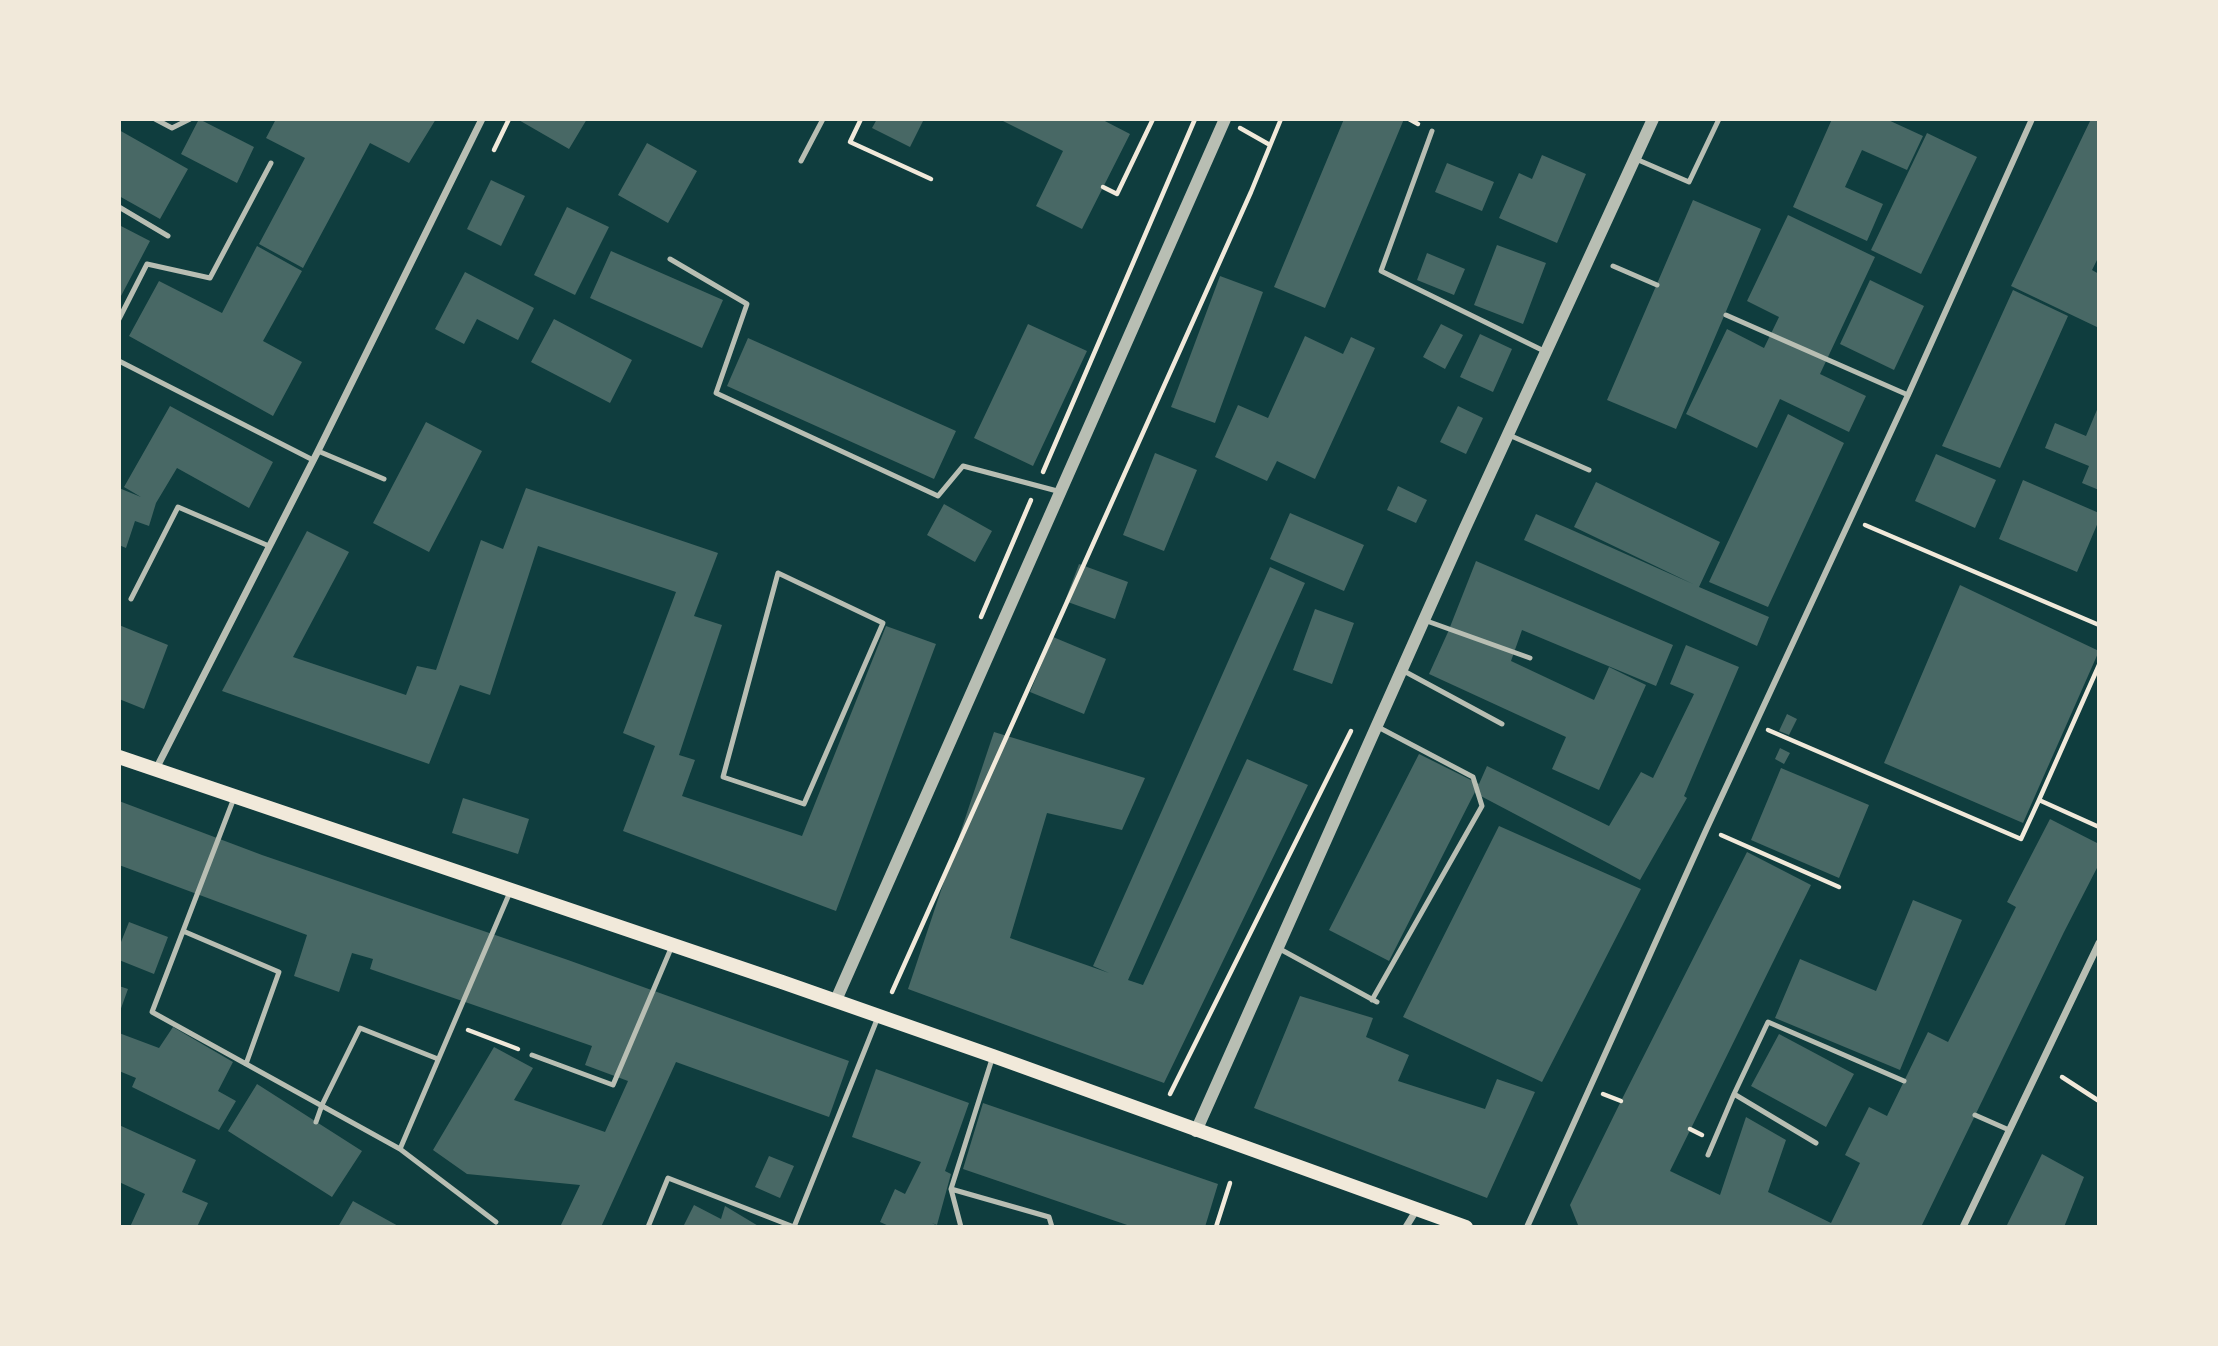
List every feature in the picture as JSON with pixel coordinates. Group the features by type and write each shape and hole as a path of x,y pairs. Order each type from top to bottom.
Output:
{"main road":[{"path":"119,757 836,1000 1466,1227"}],"street":[{"path":"156,769 318,451 482,119"},
{"path":"836,1000 1225,119"},
{"path":"1196,1131 1424,620 1653,119"},
{"path":"1527,1227 2032,119"},
{"path":"1963,1227 2099,943"},
{"path":"1406,1227 1417,1208"}],"lane":[{"path":"155,119 172,128 190,119"},
{"path":"801,161 823,119"},
{"path":"1636,159 1689,182 1718,119"},
{"path":"1432,131 1381,271 1547,352"},
{"path":"119,319 147,264 209,278 271,163"},
{"path":"119,207 167,236"},
{"path":"670,259 747,304 716,393 938,496 963,466 1061,492"},
{"path":"1613,266 1657,285"},
{"path":"1726,315 1908,395"},
{"path":"119,360 313,460"},
{"path":"1508,435 1589,470"},
{"path":"318,451 384,479"},
{"path":"131,599 178,508 269,546"},
{"path":"778,573 883,623 804,804 723,777 778,573"},
{"path":"1424,620 1530,658"},
{"path":"1402,670 1502,724"},
{"path":"1278,948 1375,1001 1482,806 1473,777 1377,727"},
{"path":"235,795 152,1012 400,1149 496,1222"},
{"path":"400,1149 510,891"},
{"path":"183,932 279,972 246,1064"},
{"path":"532,1055 613,1085 672,946"},
{"path":"648,1227 668,1178 794,1227 878,1017"},
{"path":"1708,1155 1768,1022 1904,1081"},
{"path":"316,1122 360,1028 438,1059"},
{"path":"961,1227 951,1189 993,1056"},
{"path":"1734,1094 1816,1143"},
{"path":"1975,1115 2009,1130"},
{"path":"951,1189 1049,1217 1052,1227"}],"path":[{"path":"494,150 509,119"},
{"path":"861,119 850,142 931,179"},
{"path":"1103,187 1117,194 1153,119"},
{"path":"977,625 1195,119"},
{"path":"1225,119 1270,145"},
{"path":"892,992 1281,119"},
{"path":"1851,519 2099,625"},
{"path":"1755,724 2021,839 2099,665"},
{"path":"2039,800 2099,827"},
{"path":"1707,828 1839,887"},
{"path":"453,1025 532,1055"},
{"path":"2062,1077 2099,1101"},
{"path":"1216,1227 1230,1183"}],"building":[{"path":"199,119 254,147 237,183 181,154"},
{"path":"276,119 436,119 409,163 370,143 303,268 259,244 305,158 266,138"},
{"path":"517,119 587,119 569,149"},
{"path":"877,119 924,119 910,147 872,128"},
{"path":"999,119 1101,119 1130,134 1082,229 1036,206 1063,151"},
{"path":"1344,119 1404,119 1325,308 1274,287"},
{"path":"1832,119 1886,119 1923,136 1907,170 1862,150 1845,187 1883,204 1867,241 1793,207"},
{"path":"2091,119 2099,119 2099,256 2092,270 2099,274 2099,328 2011,286"},
{"path":"119,130 188,169 160,219 119,196"},
{"path":"1927,133 1977,157 1921,274 1871,250"},
{"path":"647,143 697,171 668,223 618,195"},
{"path":"1542,155 1586,174 1557,243 1499,218 1519,173 1532,179"},
{"path":"1447,163 1494,182 1482,211 1435,192"},
{"path":"491,180 525,196 501,246 467,229"},
{"path":"1693,200 1761,229 1676,429 1607,400"},
{"path":"567,207 609,227 575,295 534,275"},
{"path":"1788,215 1875,257 1820,374 1866,396 1849,432 1780,399 1757,448 1686,414 1727,329 1764,348 1779,317 1747,301"},
{"path":"119,225 150,241 121,296 119,295"},
{"path":"1497,245 1546,263 1523,324 1474,305"},
{"path":"257,246 302,271 263,341 302,362 273,416 129,336 159,281 222,313"},
{"path":"611,251 723,300 702,348 590,298"},
{"path":"1427,253 1465,269 1454,295 1417,280"},
{"path":"465,272 534,308 518,340 477,319 464,344 435,329"},
{"path":"1220,276 1263,292 1215,423 1171,407"},
{"path":"1870,280 1924,306 1894,370 1840,344"},
{"path":"2013,290 2068,316 2000,468 1942,446"},
{"path":"554,319 632,360 610,403 531,362"},
{"path":"1028,324 1087,351 1033,466 974,438"},
{"path":"1441,324 1463,335 1445,369 1423,357"},
{"path":"1480,334 1512,349 1493,392 1460,377"},
{"path":"1305,336 1343,354 1351,337 1375,348 1315,479 1277,461 1267,481 1215,457 1238,405 1268,418"},
{"path":"748,338 956,431 934,479 727,386"},
{"path":"2099,405 2099,490 2082,483 2089,466 2045,448 2055,423 2086,436"},
{"path":"170,406 273,462 249,508 177,468 156,503 149,526 135,521 126,548 119,545 119,488 141,497 124,487"},
{"path":"1458,406 1483,418 1466,454 1440,442"},
{"path":"1788,414 1844,443 1768,607 1709,582"},
{"path":"426,422 482,451 429,552 373,523"},
{"path":"1155,453 1197,470 1164,551 1123,535"},
{"path":"1936,454 1996,480 1975,528 1915,501"},
{"path":"2023,480 2099,513 2099,520 2077,572 1999,539"},
{"path":"1596,482 1720,542 1699,587 1769,617 1757,646 1524,540 1536,514 1693,584 1574,527"},
{"path":"1398,486 1427,500 1416,523 1387,510"},
{"path":"526,488 718,553 694,616 722,625 679,755 695,760 682,796 802,836 886,626 936,644 836,911 623,831 655,746 623,733 676,592 538,546 490,695 460,685 429,764 222,691 307,531 349,552 293,657 406,695 417,666 436,670 481,540 503,549"},
{"path":"944,504 992,531 975,562 927,535"},
{"path":"1290,513 1364,545 1344,591 1270,559"},
{"path":"1476,561 1673,645 1656,686 1522,630 1511,661 1594,700 1609,667 1646,685 1599,790 1552,769 1566,737 1429,674"},
{"path":"1079,564 1128,582 1115,619 1065,601"},
{"path":"1270,567 1305,583 1128,980 1143,985 1247,759 1308,785 1164,1083 908,989 994,732 1145,778 1122,830 1047,813 1010,938 1109,973 1093,966"},
{"path":"1960,585 2099,651 2023,823 1884,763"},
{"path":"1315,609 1354,623 1332,684 1293,670"},
{"path":"119,625 168,645 144,709 119,699"},
{"path":"1053,637 1106,659 1084,714 1030,692"},
{"path":"1686,645 1739,667 1684,796 1687,798 1640,880 1475,793 1487,766 1609,826 1641,772 1653,778 1694,694 1670,684"},
{"path":"1787,714 1797,719 1789,735 1779,731"},
{"path":"1780,748 1790,753 1784,764 1775,759"},
{"path":"1419,754 1479,784 1389,961 1329,930"},
{"path":"1781,768 1869,805 1839,878 1751,840"},
{"path":"463,798 529,819 518,854 452,833"},
{"path":"119,801 262,855 568,960 849,1061 829,1117 676,1062 601,1227 560,1227 580,1185 467,1174 433,1150 494,1047 533,1068 514,1100 605,1132 628,1081 585,1065 592,1046 370,969 373,959 352,953 339,992 294,976 307,935 119,865"},
{"path":"2050,819 2099,844 2099,864 1921,1227 1578,1225 1570,1205 1747,852 1811,885 1670,1171 1720,1195 1746,1117 1786,1140 1768,1192 1831,1223 1860,1163 1845,1155 1869,1107 1887,1116 1928,1032 1948,1042 2016,907 2007,902"},
{"path":"1499,826 1641,889 1542,1082 1403,1017"},
{"path":"1913,900 1962,920 1900,1070 1775,1018 1800,959 1876,991"},
{"path":"129,922 168,937 154,974 119,960 119,947"},
{"path":"119,986 128,989 119,1014"},
{"path":"1300,996 1373,1018 1366,1037 1409,1055 1398,1081 1485,1109 1497,1079 1535,1092 1487,1198 1254,1108"},
{"path":"173,1027 233,1062 218,1091 236,1101 219,1130 132,1087 136,1078 119,1071 119,1033 159,1048"},
{"path":"1779,1034 1854,1074 1826,1127 1751,1086"},
{"path":"876,1069 969,1103 945,1171 951,1174 937,1225 932,1223 939,1227 891,1227 880,1222 895,1189 905,1194 921,1162 852,1137"},
{"path":"257,1084 362,1151 332,1197 228,1131"},
{"path":"983,1103 1218,1184 1205,1227 1133,1227 963,1169"},
{"path":"119,1125 196,1160 182,1192 208,1203 197,1227 130,1227 145,1194 119,1182"},
{"path":"2042,1154 2084,1177 2064,1227 2006,1227"},
{"path":"769,1156 794,1166 780,1198 755,1187"},
{"path":"353,1201 400,1227 338,1227"},
{"path":"694,1205 721,1219 725,1206 760,1227 683,1227"}]}
